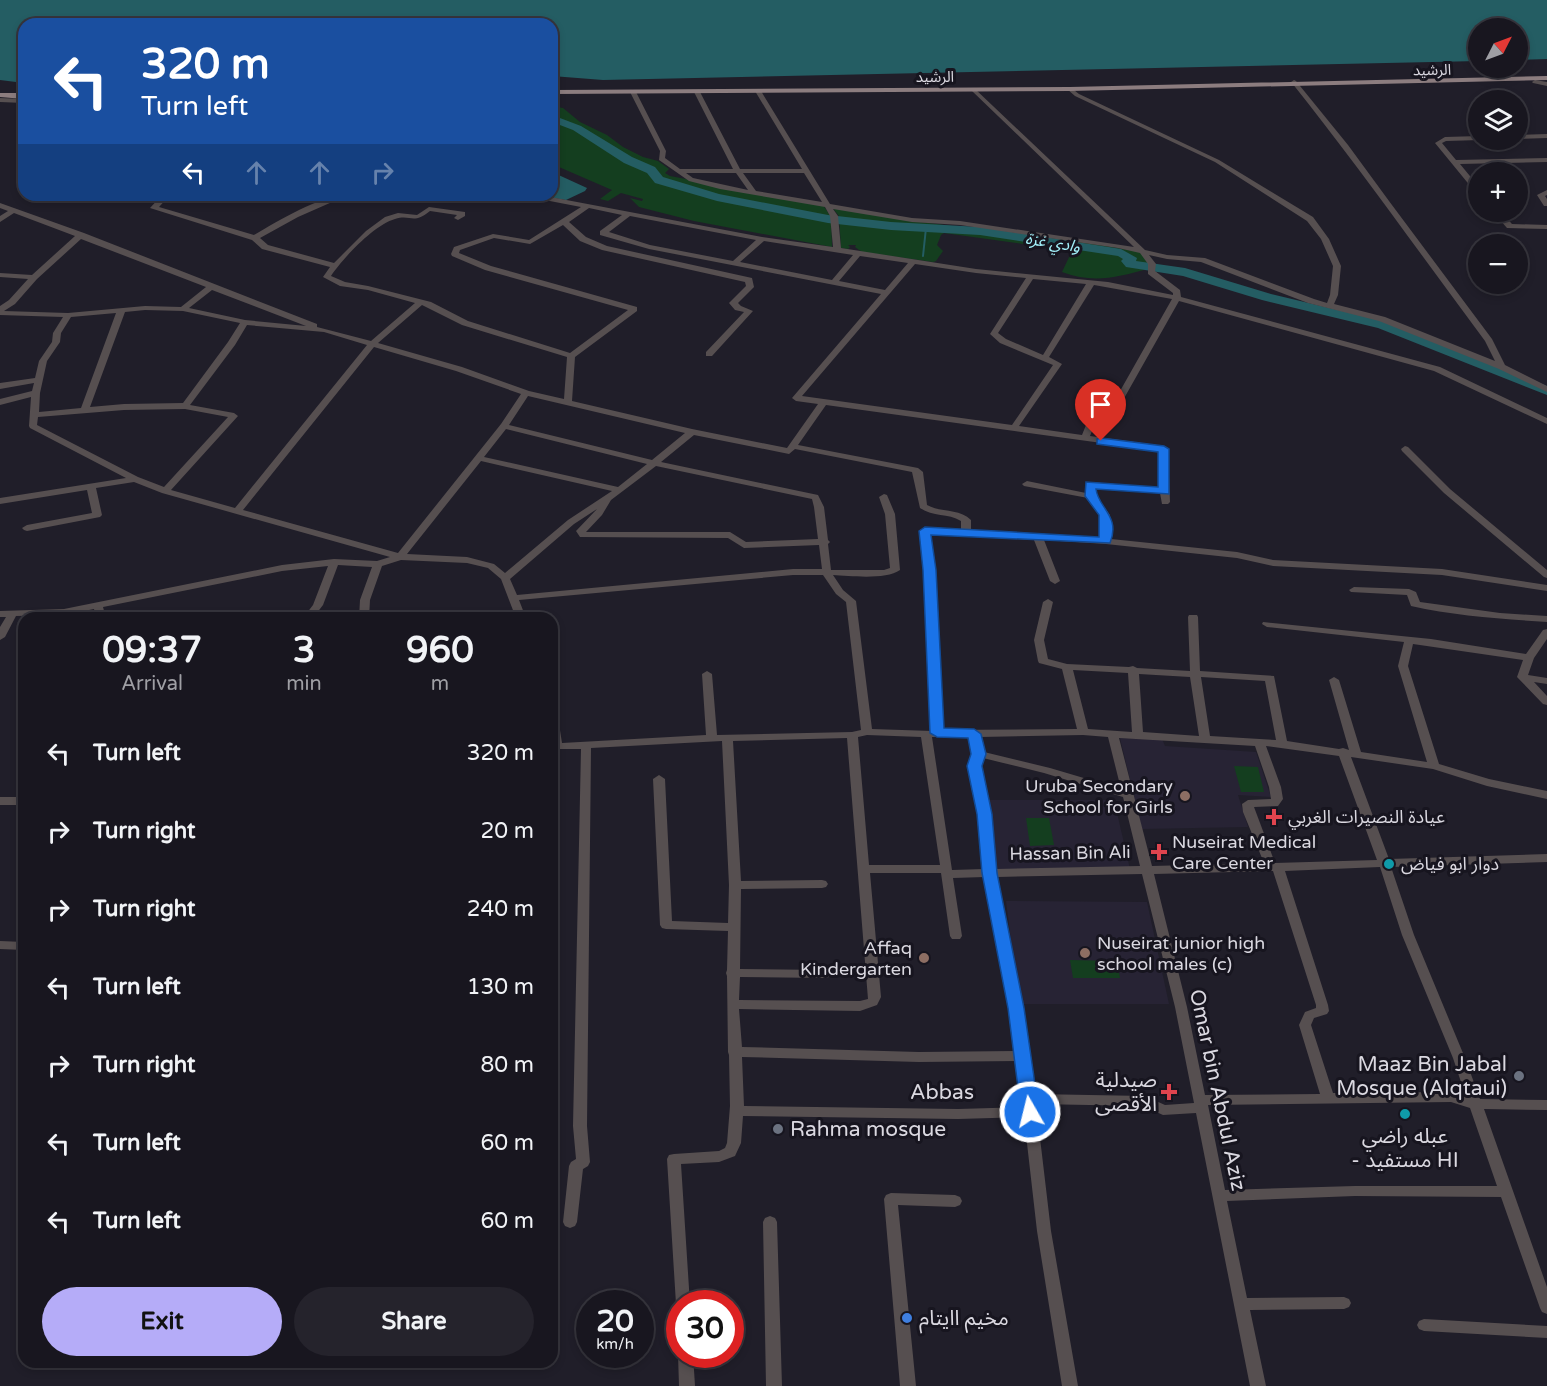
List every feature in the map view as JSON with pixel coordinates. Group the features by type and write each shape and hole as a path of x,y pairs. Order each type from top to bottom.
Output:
{"main road":[{"name":"الرشيد","path":"558,92 1070,89 1294,82 1547,81"},
{"name":"الرشيد","path":"1317,82 1362,85 1547,81"},
{"path":"0,98 18,96"}],"street":[{"path":"1294,82 1346,146 1489,341 1503,367"},
{"path":"1070,89 1077,95 1217,161 1310,219 1325,239 1337,266 1334,295 1329,306"},
{"path":"975,90 1142,251 1152,267 1151,272 1177,292 1177,298 1114,409 1095,412 1085,439"},
{"path":"758,91 834,219 837,250"},
{"path":"633,92 663,151 661,159 691,180 912,220 968,225 1142,251 1167,257 1202,260 1329,306 1382,319 1503,367 1516,376 1547,389"},
{"path":"698,92 738,171 753,192"},
{"path":"0,98 18,100"},
{"path":"1528,137 1547,136"},
{"path":"1468,138 1438,141 1468,179"},
{"path":"1453,162 1547,160"},
{"path":"676,171 806,171"},
{"path":"1547,192 1541,195 1547,204"},
{"path":"160,201 154,208 255,238 265,247 333,265"},
{"path":"255,238 296,215 330,201"},
{"path":"558,201 762,239 976,271 1091,283 1177,298 1437,369 1547,421"},
{"path":"0,205 326,330 568,404 789,452 824,402"},
{"path":"568,404 571,356 634,309 488,268 455,254 457,249 493,236 530,242 586,207"},
{"path":"458,218 462,214 429,209 419,217 396,216 372,230 333,265 327,277 428,304 465,323 571,356"},
{"path":"0,220 13,210"},
{"path":"628,214 603,233 649,247 888,293"},
{"path":"564,222 583,239 605,248 749,280 750,287 733,303 738,308 749,311 709,354"},
{"path":"1506,222 1510,226 1547,227"},
{"path":"0,312 34,277 81,235"},
{"path":"735,263 762,239"},
{"path":"834,283 858,253"},
{"path":"914,261 796,398 1164,449 1165,497 1090,485 1091,496 1105,515 1106,541"},
{"path":"0,275 34,277"},
{"path":"1014,428 1057,367 1054,361 1003,341 994,334 1031,276"},
{"path":"1046,358 1091,283"},
{"path":"183,309 212,286"},
{"path":"237,511 373,343 419,303"},
{"path":"0,312 68,315 145,308 183,309 245,322 326,330"},
{"path":"84,411 122,311"},
{"path":"68,315 57,333 56,342 43,362 36,393 33,426 135,479 165,491 400,556 467,560 491,566 505,578 519,612"},
{"path":"185,406 245,322"},
{"path":"0,386 39,380"},
{"path":"0,402 36,393"},
{"path":"64,612 282,568 334,562 378,564 400,556 504,426 526,393"},
{"path":"34,415 185,406 234,416 165,491"},
{"path":"504,426 655,463 815,497 820,503 825,542 825,573 841,594 851,601 867,732"},
{"path":"505,578 571,522 607,500 692,432"},
{"path":"792,446 915,470 918,472 923,506 933,512 962,516 966,520 966,533"},
{"path":"1405,449 1455,499 1547,575"},
{"path":"477,458 620,490"},
{"path":"0,501 135,479"},
{"path":"1027,484 1043,485 1070,495 1091,496"},
{"path":"27,528 97,515 91,486"},
{"path":"514,598 793,572 885,573 895,570 890,514 884,497"},
{"path":"607,500 599,513 581,531 583,535 730,535 744,546 825,542"},
{"path":"956,936 946,871 932,733 930,570 925,531 1106,541 1226,554 1273,563 1442,572 1547,588"},
{"path":"1038,537 1055,581"},
{"path":"313,612 318,605 334,562"},
{"path":"364,612 365,600 378,564"},
{"path":"1354,590 1409,592 1413,594 1415,604 1500,616 1547,619"},
{"path":"1048,602 1039,640 1043,661 1067,667 1270,678 1282,744"},
{"path":"98,605 100,612"},
{"path":"0,614 18,614"},
{"path":"0,637 12,614"},
{"path":"1193,617 1196,674 1204,740"},
{"path":"1267,624 1409,640 1529,658"},
{"path":"1522,676 1529,658 1543,647 1547,632"},
{"path":"1409,640 1403,666 1434,766"},
{"path":"1067,667 1083,732"},
{"path":"1133,669 1138,736"},
{"path":"706,674 712,738"},
{"path":"1522,676 1547,681"},
{"path":"1522,676 1547,702"},
{"path":"1334,680 1349,753 1383,864 1408,935 1460,1058 1473,1104 1547,1308"},
{"path":"558,747 712,738 852,735 867,732 974,734 1083,732 1282,744 1349,753 1434,766 1487,782 1547,795"},
{"path":"974,734 978,754 975,766 985,814 990,873 1016,1008 1044,1231 1071,1386"},
{"name":"Omar bin Abdul Aziz","path":"1113,734 1180,1007 1258,1386"},
{"path":"733,1004 860,1006 873,1002 875,997 852,735"},
{"path":"682,1290 674,1159 721,1156 731,1152 736,1143 738,1111 732,973 735,885 727,738"},
{"path":"1259,743 1277,799 1274,803 1248,804 1249,812 1275,867 1322,1005 1323,1011 1309,1015 1305,1025 1328,1098"},
{"path":"570,1222 576,1166 583,1162 580,1126 586,745"},
{"path":"978,754 1046,770 1127,794"},
{"path":"659,779 666,925 733,927"},
{"path":"0,801 18,801"},
{"name":"Hassan Bin Ali","path":"862,869 990,873 1547,858"},
{"path":"735,885 822,884"},
{"path":"0,945 18,946"},
{"path":"732,973 825,974"},
{"path":"734,1052 919,1058 1021,1056"},
{"name":"Abbas","path":"738,1111 1029,1106 1145,1101 1163,1110 1200,1104 1328,1098 1451,1097 1473,1104 1547,1105"},
{"path":"1219,1196 1355,1191 1505,1192"},
{"path":"908,1386 891,1199 955,1201"},
{"path":"770,1222 774,1386"},
{"path":"1241,1304 1344,1303"},
{"path":"1424,1325 1547,1332"},
{"path":"686,1368 687,1386"}],"shaded area":[{"path":"1120,738 1162,739 1165,746 1256,752 1271,797 1238,795 1248,827 1142,829"},
{"path":"985,800 1114,800 1130,869 996,872"},
{"name":"Nuseirat junior high school males (c)","path":"1006,901 1147,902 1169,1004 1019,1004"}],"green space":[{"path":"558,107 563,108 580,122 607,135 623,147 643,157 658,161 669,169 665,173 670,176 823,205 831,217 832,247 694,221 639,207 630,198 642,201 643,199 621,193 608,201 600,199 612,190 558,167"},
{"path":"831,206 902,220 1054,238 1140,252 1148,263 1148,269 1116,277 1085,278 1062,272 1071,253 1067,250 944,233 937,245 943,251 933,262 862,252 855,247 856,245 848,245 850,247 848,249 841,248 839,216"},
{"path":"1234,766 1258,767 1264,792 1241,792"},
{"path":"1026,818 1049,818 1054,845 1030,846"},
{"path":"1070,960 1117,961 1120,978 1073,978"}],"water":[{"path":"0,0 1547,0 1547,59 1528,60 1528,18 1468,18 1468,61 603,80 558,76 558,18 18,18 18,82 0,80"},
{"path":"558,175 587,188 566,200 558,199"}],"waterway":[{"name":"وادي غزة","path":"558,120 577,128 628,160 651,170 659,180 717,197 828,219 891,226 980,231 1121,253 1131,258 1128,261 1131,264 1185,272 1267,297 1383,325 1547,391"},
{"path":"923,256 926,228"}],"place":[{"name":"Uruba Secondary School for Girls","path":"1185,796"},
{"name":"عيادة النصيرات الغربي","path":"1274,817"},
{"name":"Nuseirat Medical Care Center","path":"1159,852"},
{"name":"دوار ابو فياض","path":"1389,864"},
{"name":"Nuseirat junior high school males (c)","path":"1085,953"},
{"name":"Affaq Kindergarten","path":"924,958"},
{"name":"Maaz Bin Jabal Mosque (Alqtaui)","path":"1519,1076"},
{"name":"صيدلية الأقصى","path":"1169,1092"},
{"name":"عبله راضي - مستفيد HI","path":"1405,1114"},
{"name":"Rahma mosque","path":"778,1129"},
{"name":"مخيم اايتام","path":"907,1318"}],"route":[{"path":"1030,1112 1016,1008 990,873 985,814 975,766 978,754 974,734 937,733 930,570 925,531 1106,541 1105,515 1091,496 1090,485 1164,492 1164,449 1101,441"}]}
